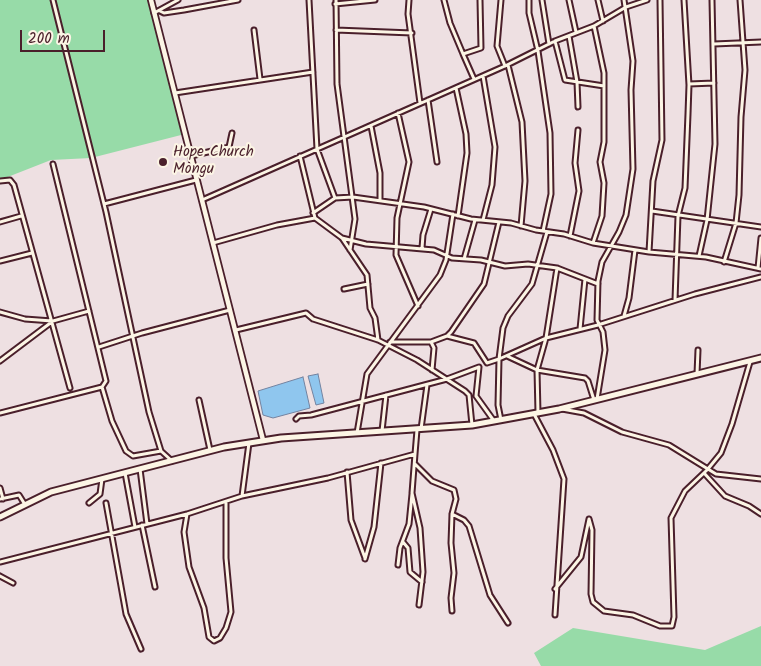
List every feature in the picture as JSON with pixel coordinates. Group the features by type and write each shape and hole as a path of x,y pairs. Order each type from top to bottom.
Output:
{"main road":[{"path":"151,0 157,12 190,156 231,309 263,440"},
{"path":"0,517 24,503 51,492 249,442 472,425 559,409 761,358"}],"street":[{"path":"53,0 104,204 149,412 161,451 172,461"},
{"path":"157,12 178,0"},
{"path":"157,12 164,13 238,0"},
{"path":"309,0 316,149 335,198"},
{"path":"350,250 355,219 337,84 336,2 375,0"},
{"path":"410,0 408,14 412,33 414,72 420,103"},
{"path":"444,0 450,23 474,79"},
{"path":"463,54 481,48 480,0"},
{"path":"501,0 497,46 506,66 522,122 525,181 521,226"},
{"path":"501,420 498,405 499,359 503,328 508,316 532,284 538,266 551,194 550,133 538,50 529,13 529,0"},
{"path":"542,0 549,44"},
{"path":"569,0 576,32"},
{"path":"598,0 603,21"},
{"path":"603,332 598,326 596,304 602,262 626,215 633,169 631,90 634,70 624,0"},
{"path":"202,201 506,66 555,41 594,26 626,7 647,0"},
{"path":"648,252 653,181 662,140 660,0"},
{"path":"675,300 678,216 684,188 689,84 684,0"},
{"path":"699,256 707,220 715,144 712,0"},
{"path":"724,262 736,223 741,117 746,70 740,0"},
{"path":"593,243 604,204 604,183 600,162 604,142 604,86 602,62 594,26"},
{"path":"254,30 260,79"},
{"path":"336,30 412,33"},
{"path":"569,36 577,82 578,107"},
{"path":"555,41 564,80 604,86"},
{"path":"714,44 761,42"},
{"path":"175,93 313,72"},
{"path":"482,76 495,147 492,185 483,221"},
{"path":"689,84 714,83"},
{"path":"456,88 466,134 467,153 458,216"},
{"path":"428,100 437,162"},
{"path":"398,113 409,162 400,203 395,245 397,260 418,306"},
{"path":"371,126 380,173 380,200"},
{"path":"570,236 579,192 575,163 578,130"},
{"path":"190,156 228,147 232,133"},
{"path":"300,156 315,218 342,238 367,275 370,308 378,340"},
{"path":"0,413 102,386 106,381 53,164"},
{"path":"0,181 10,180 14,185 70,388"},
{"path":"104,204 196,180"},
{"path":"313,213 335,198 353,197 380,200 431,209 475,220 521,226 570,236 593,243 648,252 699,256 760,269 761,238"},
{"path":"422,248 423,234 431,209"},
{"path":"652,212 761,227"},
{"path":"357,434 367,374 440,275 446,256 453,214"},
{"path":"0,222 21,216"},
{"path":"213,242 277,225 315,218"},
{"path":"464,259 475,220"},
{"path":"236,330 306,313 313,319 389,343 431,342 447,336 484,284 499,222"},
{"path":"342,238 366,244 395,245 434,250 446,256 505,266 528,264 557,268 598,284"},
{"path":"624,317 629,298 635,250"},
{"path":"0,261 32,253"},
{"path":"555,615 555,589 564,479 536,413 538,370 546,338 557,268"},
{"path":"296,419 299,416 311,415 447,379 507,356 546,338 598,326 675,300 761,277"},
{"path":"580,329 586,279"},
{"path":"344,288 368,284"},
{"path":"99,347 231,309"},
{"path":"0,312 25,319 52,321 89,312"},
{"path":"0,361 52,321"},
{"path":"595,400 605,360 603,332 606,323"},
{"path":"447,336 474,343 487,363"},
{"path":"431,342 434,348 432,370"},
{"path":"389,343 469,395 476,396"},
{"path":"697,374 698,350"},
{"path":"507,356 538,370 587,379 595,400"},
{"path":"555,589 581,557 589,519 592,530 591,594 593,602 604,610 633,616 660,626 672,626 674,609 671,518 685,491 706,472 722,450 750,361"},
{"path":"479,367 476,396 494,421"},
{"path":"398,565 398,554 409,524 415,454 427,385"},
{"path":"102,386 112,421 126,451 134,456 161,451"},
{"path":"382,432 386,395"},
{"path":"469,395 472,425"},
{"path":"199,400 210,451"},
{"path":"559,409 584,412 622,432 669,445 706,472 725,496 761,514"},
{"path":"242,496 249,442"},
{"path":"0,562 187,514 226,503 242,496 328,478 415,454"},
{"path":"347,472 350,520 365,559 374,527 381,463"},
{"path":"415,464 432,481 454,490 456,499 452,514 451,544 454,573 451,598 452,611"},
{"path":"140,469 147,524"},
{"path":"706,472 761,478"},
{"path":"125,473 135,527"},
{"path":"89,503 100,494 102,478"},
{"path":"0,488 1,499 19,495 24,503"},
{"path":"412,493 421,540 422,582 419,605"},
{"path":"106,503 126,614 141,649"},
{"path":"187,514 184,532 188,567 204,608 209,637 214,641 220,638 226,628 231,612 226,558 226,503"},
{"path":"452,514 464,520 469,526 490,596 508,623"},
{"path":"142,526 154,587"},
{"path":"403,542 408,548 410,572 422,582"},
{"path":"0,576 13,583"}],"green space":[{"path":"0,0 151,0 185,134 91,158 51,160 0,180"},
{"path":"761,626 761,666 541,666 534,653 573,628 705,650"}],"water":[{"path":"318,374 324,403 316,405 308,376"},
{"path":"303,377 310,408 273,418 263,415 258,391"}],"place":[{"name":"Hope Church Mongu","path":"163,162"}]}
